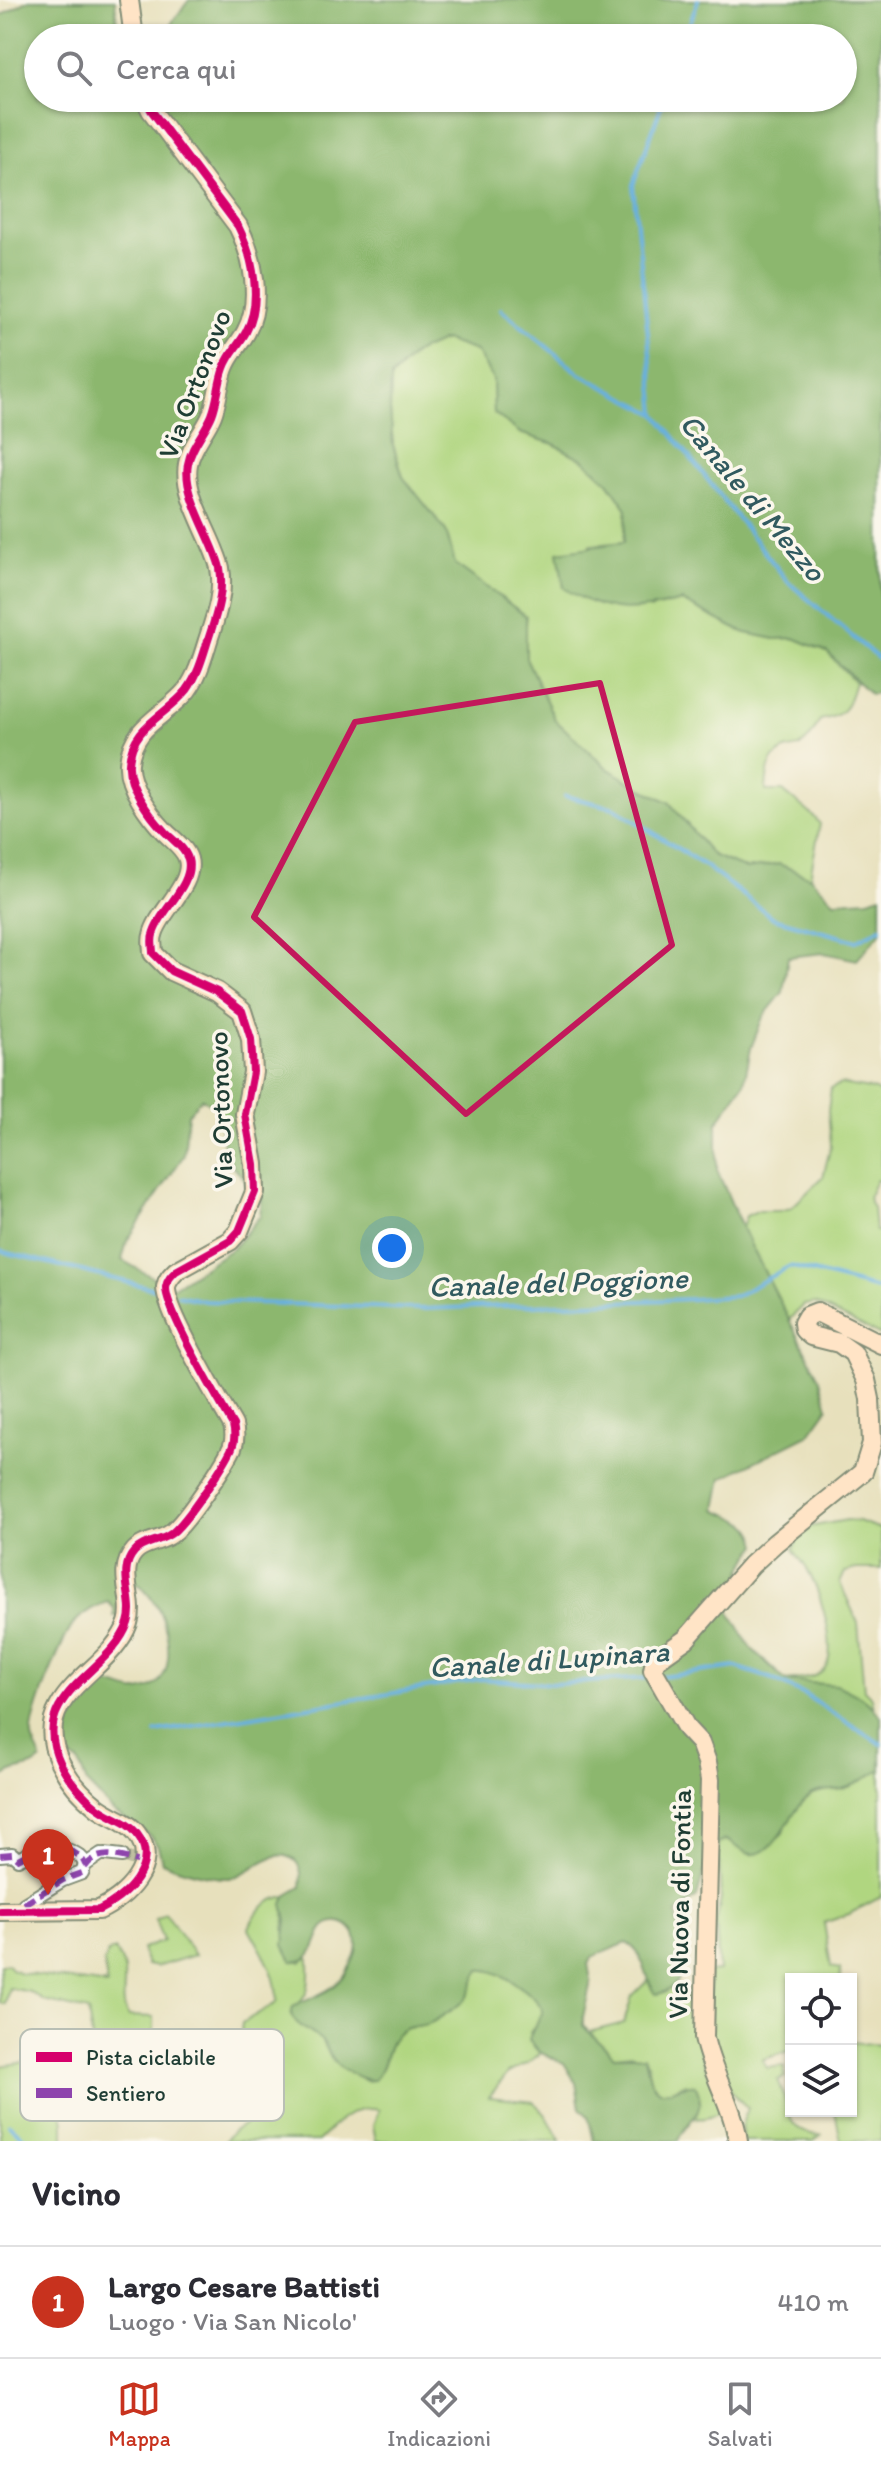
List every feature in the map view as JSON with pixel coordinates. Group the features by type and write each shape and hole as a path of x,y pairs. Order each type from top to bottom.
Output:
{"street":[{"path":"129,0 132,24"},
{"name":"Via Ortonovo","path":"133,1860 144,1852 137,1834 98,1809 77,1788 54,1745 54,1718 61,1704 107,1654 129,1621 126,1565 132,1554 138,1548 170,1535 194,1506 232,1448 233,1425 191,1349 166,1289 169,1278 176,1271 230,1241 239,1231 255,1192 254,1164 245,1114 253,1072 248,1024 242,1011 226,997 171,971 153,953 155,928 183,884 188,860 181,846 163,830 141,801 128,767 138,734 179,699 194,679 219,603 219,566 193,496 188,465 212,415 229,355 246,331 251,317 254,279 247,244 238,226 152,112"},
{"name":"Via Nuova di Fontia","path":"738,2141 734,2121 707,2053 704,2037 710,1780 707,1762 700,1743 687,1729 653,1670 655,1661 686,1639 751,1565 863,1472 872,1443 866,1380 853,1353 839,1343 811,1336 804,1330 803,1323 807,1316 817,1312 881,1344"},
{"path":"0,1855 12,1854 18,1859 45,1848 78,1853 84,1858 82,1873 63,1880 24,1904 54,1905 55,1911"},
{"path":"9,1910 99,1910 112,1904 135,1882 133,1860 103,1854 85,1865"}],"highlighted area":[{"path":"600,683 672,945 466,1114 254,917 355,722"}],"green space":[{"path":"29,0 115,0 117,24 24,24 24,112 857,112 857,24 172,24 189,0 881,0 880,693 870,694 827,652 794,638 775,639 742,632 682,601 621,610 594,604 564,588 558,552 624,542 627,509 608,482 584,460 554,444 520,433 494,413 493,379 476,351 444,340 415,353 391,377 390,410 393,445 403,477 446,531 455,564 526,616 526,658 555,720 607,768 669,802 712,855 746,869 779,864 810,877 834,901 881,895 881,932 857,960 824,953 788,957 783,992 763,1017 751,1048 744,1083 717,1123 717,1170 742,1228 820,1380 828,1407 808,1435 722,1478 716,1509 748,1525 756,1536 758,1545 749,1556 726,1605 750,1647 786,1681 837,1685 861,1697 874,1708 881,1717 881,1769 847,1788 812,1794 766,1850 757,1854 747,1853 726,1840 711,1846 697,1897 677,1913 685,1958 679,1979 670,1989 656,1994 641,1958 626,1943 592,1957 588,1964 591,1981 583,2026 614,2056 644,2056 650,2080 660,2091 695,2085 700,2102 698,2109 678,2141 594,2141 588,2116 580,2108 576,2083 564,2063 541,2053 529,2040 543,2010 515,1983 488,1970 480,1970 468,1995 456,2007 431,2023 405,2029 396,2035 374,2080 364,2079 334,2062 323,2042 291,2016 293,2007 329,1990 342,1978 355,1955 357,1940 349,1926 334,1922 322,1930 308,1957 292,1961 284,1945 287,1921 283,1904 286,1896 301,1887 297,1863 281,1855 229,1878 195,1873 162,1862 158,1846 149,1835 113,1811 87,1784 78,1761 70,1758 67,1741 70,1725 96,1688 106,1684 138,1691 160,1680 165,1670 168,1646 163,1621 155,1603 140,1585 132,1584 122,1615 114,1616 114,1608 108,1602 91,1609 70,1629 56,1657 34,1721 32,1739 41,1760 0,1779 0,16","holes":["201,1098 218,1109 224,1149 233,1167 262,1197 260,1216 233,1248 172,1288 122,1260 127,1241 184,1155 188,1114"]},
{"path":"444,340 476,351 493,379 494,413 520,433 554,444 584,460 608,482 627,509 624,542 591,545 650,609 682,601 742,632 775,639 794,638 827,652 855,682 841,713 820,720 804,744 781,752 768,771 766,791 783,791 820,824 810,877 779,864 746,869 712,855 669,802 607,768 555,720 526,658 526,616 455,564 446,531 403,477 393,445 391,377 415,353"},
{"path":"841,1084 875,1090 881,1094 881,1181 876,1180 868,1198 873,1208 875,1230 881,1233 881,1336 815,1303 804,1305 789,1320 742,1228 746,1216 757,1211 791,1208 823,1177 831,1145 828,1111 831,1088"},
{"path":"847,1520 881,1529 881,1569 845,1572 840,1583 858,1623 864,1690 872,1698 874,1708 861,1697 786,1681 819,1674 827,1664 830,1652 819,1597 809,1572 793,1549 803,1528"},
{"path":"881,1769 881,1897 824,1923 831,1967 840,1969 840,1973 785,1973 785,2052 762,2060 767,2068 784,2066 785,2077 778,2080 785,2100 785,2117 790,2117 800,2130 821,2135 813,2141 743,2141 741,2126 748,2108 723,2078 716,2062 710,2029 709,1972 719,1971 716,1923 721,1899 718,1842 726,1840 741,1849 771,1845 782,1835 793,1811 812,1794 858,1782"},
{"path":"286,1896 284,1929 301,1962 309,1957 306,1992 293,2008 324,2043 337,2064 366,2081 374,2080 382,2068 396,2035 405,2029 431,2023 454,2008 471,1989 480,1970 496,1973 524,1990 543,2010 541,2019 530,2031 534,2047 541,2053 508,2073 489,2097 534,2102 546,2115 561,2141 376,2141 373,2125 379,2110 370,2109 346,2117 318,2141 225,2141 248,2121 284,2121 284,2029 242,2029 242,2023 276,2003 272,1973 249,1928 263,1907"},
{"path":"165,1913 195,1955 156,1967 147,1965 142,1949 163,1941 155,1919"},
{"path":"115,1950 121,1959 128,2016 154,2017 154,2029 91,2029 88,2011 44,2001 30,1992 9,1988 5,2004 0,2003 0,1964 8,1964 11,1969 21,1973 107,1985 104,1962 108,1952"},
{"path":"648,1980 651,1987 665,1993 671,1988 687,1992 687,2010 696,2009 700,2048 722,2110 712,2116 695,2118 698,2110 686,2083 662,2092 650,2081 648,2064 631,2054 614,2056 589,2032 624,2023 632,1996"},
{"path":"857,2043 881,2045 881,2141 841,2141 836,2117 857,2117"},
{"path":"20,2063 20,2121 64,2121 64,2141 0,2141 0,2066"}],"waterway":[{"name":"Canale di Mezzo","path":"690,24 698,0"},
{"name":"Canale di Mezzo","path":"659,112 633,185 656,414 788,582 881,661"},
{"path":"501,309 580,374 656,414"},
{"path":"565,796 615,808 705,866 773,918 856,941 881,928"},
{"name":"Canale del Poggione","path":"0,1251 155,1289"},
{"name":"Canale del Poggione","path":"178,1295 205,1301 422,1309 693,1299 736,1296 790,1266 881,1290"},
{"name":"Canale di Lupinara","path":"662,1677 736,1667 770,1678 805,1695 881,1744"},
{"name":"Canale di Lupinara","path":"156,1732 480,1679 555,1684 649,1678"},
{"path":"9,2124 27,2141"}],"tunnel":[{"path":"122,1856 134,1860"}],"marked path":[{"path":"0,1855 12,1854 18,1859 41,1849 56,1848 69,1850 79,1856 85,1865"},
{"path":"24,1904 63,1880 82,1873 93,1859 101,1856 117,1856 144,1863"}],"cycle path":[{"path":"0,1911 99,1910 119,1898 142,1868 145,1857 137,1834 97,1807 67,1775 55,1749 54,1721 66,1696 115,1646 128,1623 130,1605 126,1577 134,1552 168,1536 179,1527 232,1448 233,1425 183,1334 166,1287 176,1271 230,1241 239,1231 255,1192 254,1164 245,1114 253,1072 251,1039 242,1011 217,992 171,971 153,953 152,937 156,926 186,878 188,859 182,848 146,809 129,772 131,750 136,739 191,684 201,663 217,610 220,568 189,490 188,464 212,415 226,363 251,320 255,293 252,265 238,226 152,112"}],"place":[{"name":"Largo Cesare Battisti","path":"48,1895"}]}
